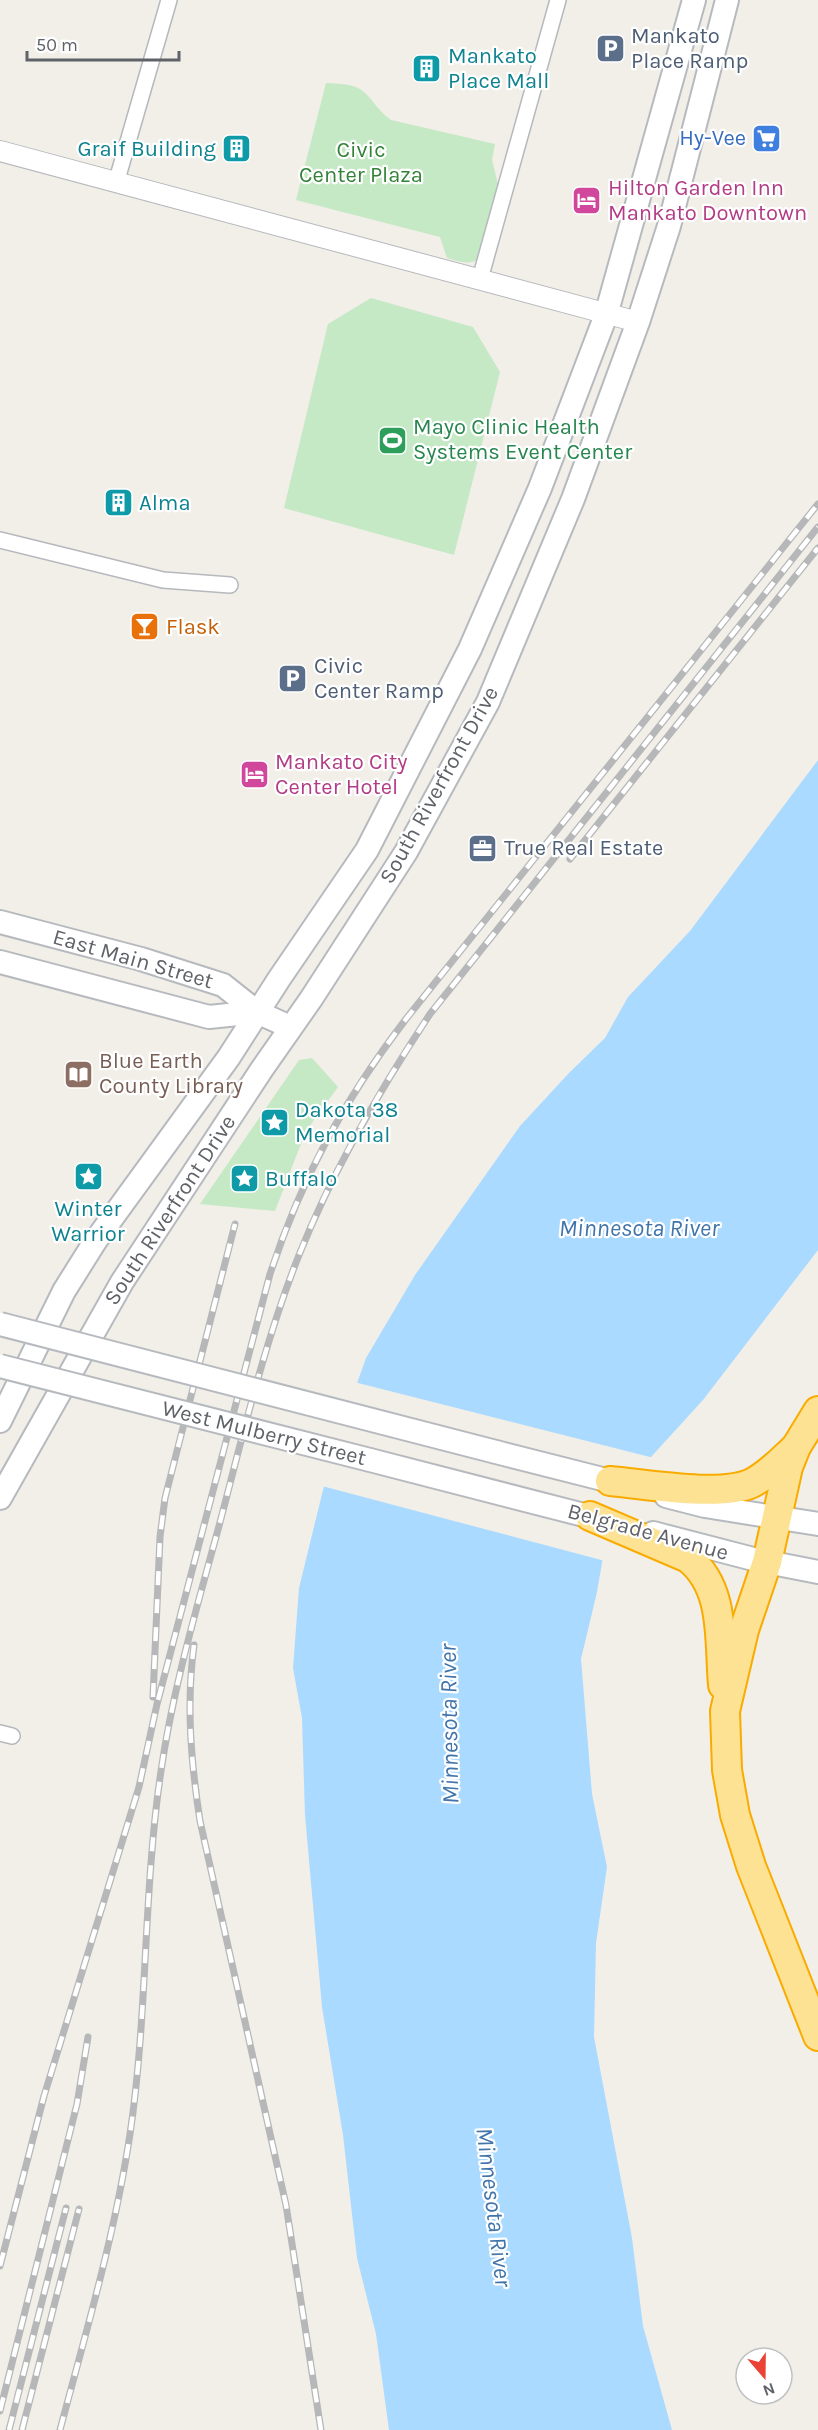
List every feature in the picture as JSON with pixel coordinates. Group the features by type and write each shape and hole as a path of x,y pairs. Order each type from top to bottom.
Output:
{"highway":[{"path":"725,1711 744,1630 767,1562 778,1518 780,1498 796,1447 818,1412"},
{"path":"610,1481 708,1498 752,1483 771,1470 796,1447"},
{"path":"590,1516 690,1550 711,1585 717,1605 727,1770 735,1815 751,1866 818,2036"}],"main road":[{"name":"South Riverfront Drive","path":"0,1421 64,1291 96,1240 229,1057 367,850 470,649 540,488 606,315 694,0"},
{"name":"South Riverfront Drive","path":"0,1498 122,1282 406,852 488,702 573,499 638,322 669,226 727,0"},
{"name":"East Main Street","path":"0,922 141,959 223,985 257,1012 290,1027"},
{"name":"East Main Street","path":"0,963 209,1017 257,1012"},
{"name":"West Mulberry Street","path":"0,1324 496,1452"},
{"name":"West Mulberry Street","path":"0,1366 479,1488"},
{"name":"Belgrade Avenue","path":"496,1452 610,1481"},
{"name":"Belgrade Avenue","path":"479,1488 590,1516"},
{"name":"Belgrade Avenue","path":"708,1498 778,1518 818,1524"},
{"name":"Belgrade Avenue","path":"690,1550 818,1572"}],"street":[{"path":"116,183 169,0"},
{"path":"480,279 558,0"},
{"path":"0,152 638,322"},
{"path":"0,540 163,580 230,585"}],"green space":[{"name":"Civic Center Plaza","path":"326,83 346,84 360,89 391,120 495,144 492,160 498,184 478,259 467,263 447,258 440,237 296,200"},
{"name":"Mayo Clinic Health Systems Event Center","path":"371,298 473,327 500,372 454,555 284,508 328,324"},
{"path":"312,1058 338,1087 306,1131 275,1211 200,1204 299,1060"}],"water":[{"name":"Minnesota River","path":"818,760 818,1250 703,1400 651,1457 609,1522 597,1592 581,1659 592,1794 607,1867 596,1943 594,2037 632,2238 643,2326 672,2430 389,2430 376,2334 357,2258 343,2135 322,2007 305,1815 302,1718 293,1668 299,1588 323,1490 366,1358 415,1275 520,1126 605,1038 628,997 690,931"}],"pier":[{"path":"354,1382 654,1458 612,1524 605,1561 322,1486"}],"railway":[{"path":"0,2266 44,2096 139,1787 157,1704 270,1274 282,1239 311,1172 363,1079 406,1019 818,504"},
{"path":"60,2430 108,2246 130,2134 140,2044 155,1816 172,1709 194,1617 255,1389 286,1288 299,1255 312,1223 358,1132 430,1014 818,527"},
{"path":"570,859 818,548"},
{"path":"153,1697 160,1537 165,1498 235,1224"},
{"path":"194,1645 190,1711 194,1777 200,1821 286,2205 321,2430"},
{"path":"0,2411 77,2104 88,2037"},
{"path":"9,2430 66,2208"},
{"path":"22,2430 79,2209"}],"place":[{"name":"Mankato Place Ramp","path":"610,49"},
{"name":"Mankato Place Mall","path":"427,69"},
{"name":"Hy-Vee","path":"767,138"},
{"name":"Graif Building","path":"237,149"},
{"name":"Hilton Garden Inn Mankato Downtown","path":"587,201"},
{"name":"Mayo Clinic Health Systems Event Center","path":"392,440"},
{"name":"Alma","path":"118,503"},
{"name":"Flask","path":"145,627"},
{"name":"Civic Center Ramp","path":"293,679"},
{"name":"Mankato City Center Hotel","path":"254,775"},
{"name":"True Real Estate","path":"483,848"},
{"name":"Blue Earth County Library","path":"78,1074"},
{"name":"Dakota 38 Memorial","path":"274,1123"},
{"name":"Winter Warrior","path":"88,1177"},
{"name":"Buffalo","path":"244,1179"}]}
